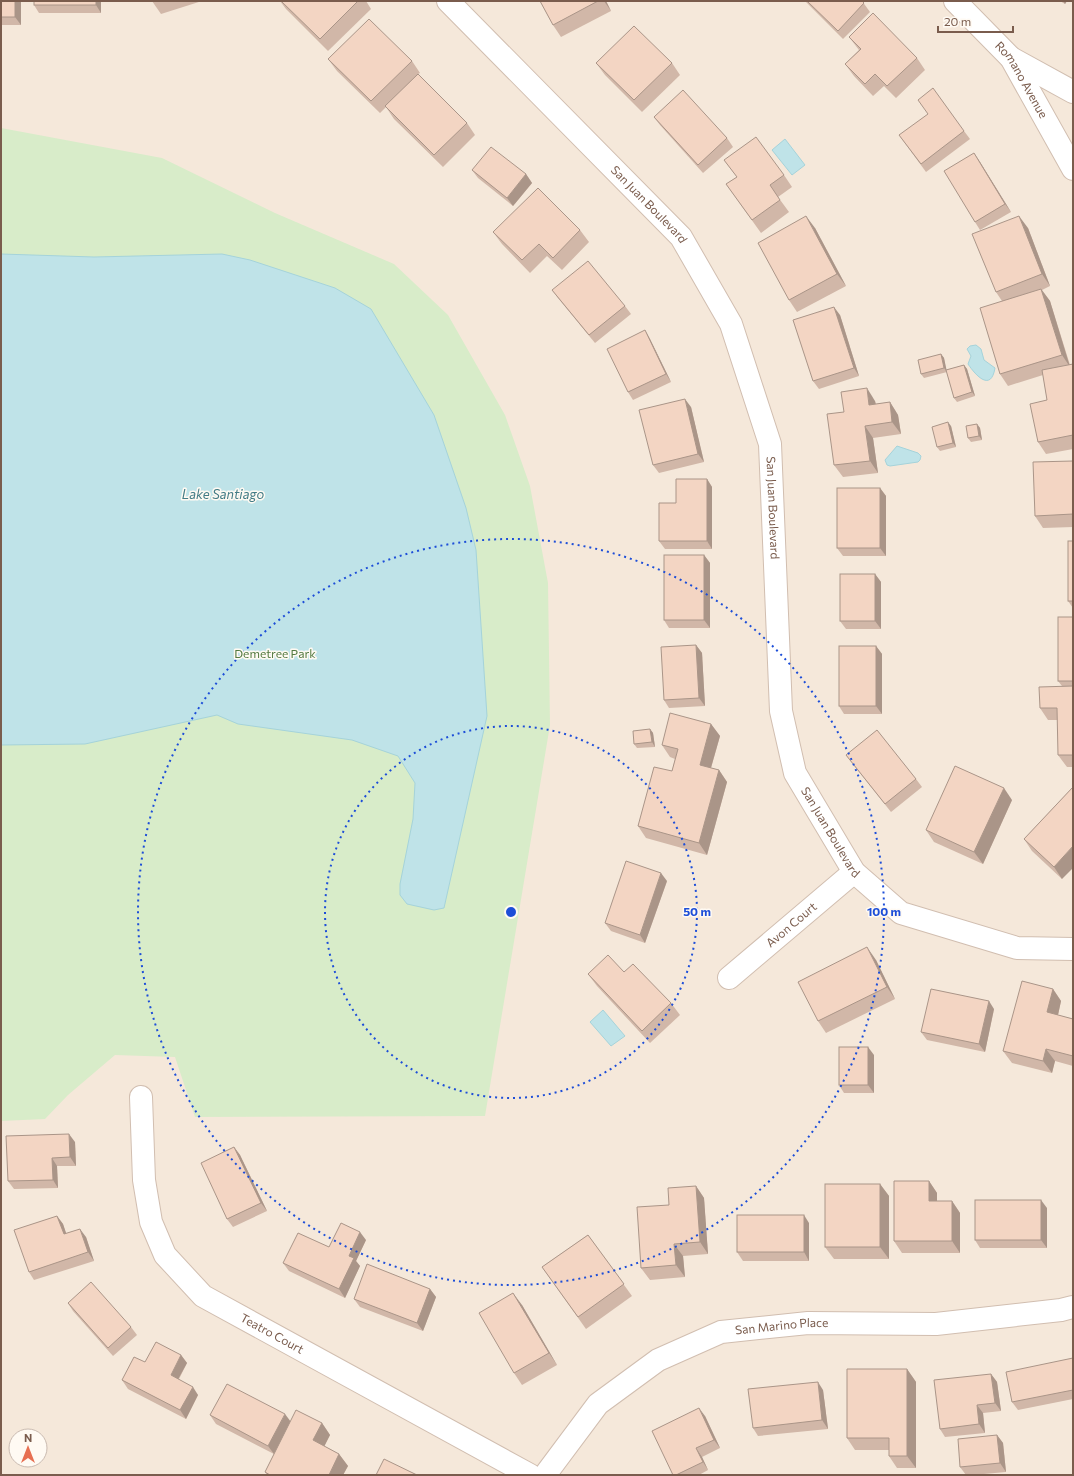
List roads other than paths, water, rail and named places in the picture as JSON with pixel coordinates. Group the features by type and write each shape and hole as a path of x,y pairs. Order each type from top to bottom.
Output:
{"street":[{"name":"San Juan Boulevard","path":"448,1 681,238 731,324 770,444 781,712 795,773 854,872 901,913 1017,948 1073,949"},
{"name":"Romano Avenue","path":"955,1 1011,58 1073,169"},
{"path":"1011,58 1073,92"},
{"name":"Avon Court","path":"729,978 854,872"},
{"name":"Teatro Court","path":"141,1098 144,1180 151,1222 165,1255 204,1296 530,1475"},
{"name":"San Marino Place","path":"545,1475 598,1404 658,1360 721,1332 808,1323 936,1324 1061,1310 1073,1307"}],"water":[{"path":"785,139 805,165 792,175 772,150"},
{"name":"Lake Santiago","path":"1,254 94,257 222,254 250,260 335,288 371,309 434,415 466,508 476,550 487,716 444,908 434,910 407,904 400,895 400,884 413,819 415,783 398,756 352,740 238,724 217,715 85,744 1,745"},
{"path":"976,345 981,349 984,360 995,368 990,379 983,380 968,364 971,356 967,349 970,346"},
{"path":"897,446 918,453 921,456 920,460 918,462 890,466 887,465 885,460"},
{"path":"603,1010 625,1036 611,1046 590,1022"}],"park label":[{"name":"Demetree Park","path":"275,654"}]}
